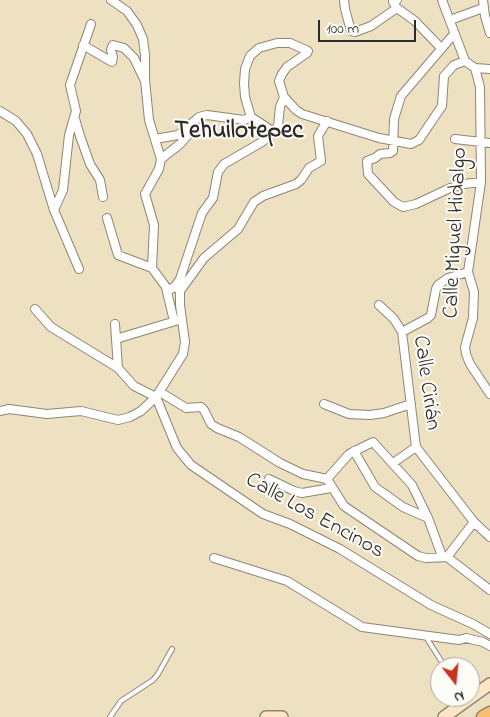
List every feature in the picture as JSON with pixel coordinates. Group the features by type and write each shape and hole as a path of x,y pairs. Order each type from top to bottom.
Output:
{"main road":[{"path":"483,717 490,713"}],"street":[{"path":"111,0 127,11 138,25 143,38 149,120 161,159 159,169 145,194 154,225 152,268"},
{"path":"344,0 351,31 355,32 371,26 394,2 441,48"},
{"path":"442,0 465,61"},
{"path":"450,20 483,4 490,32"},
{"path":"54,210 62,190 67,149 75,117 76,106 70,85 91,24"},
{"path":"454,34 400,96 394,119 391,153 380,154 367,161 368,174 394,202 403,206 416,204 450,188 481,182"},
{"path":"274,132 251,117 245,96 244,84 245,68 250,56 258,48 277,42 290,43 308,52 294,61 282,74 279,81 284,97 296,110 302,114 392,142 411,144 419,140 442,106 444,76 454,65 465,61 472,64 475,68 490,70"},
{"path":"83,45 112,62 113,57 110,50 113,45 124,48 134,58 145,80"},
{"name":"Calle Miguel Hidalgo","path":"475,68 480,88 481,182 468,272 474,292 473,318 465,348 466,354 490,394"},
{"path":"0,411 9,410 47,414 81,411 118,420 140,412 158,395 183,354 185,342 177,289 202,213 213,198 218,172 224,164 262,142 274,132 278,126 280,107 284,97"},
{"path":"0,110 16,121 27,134 37,154 54,210 65,232 79,269"},
{"path":"155,139 178,135 199,118 207,115 244,120 251,117"},
{"path":"75,117 90,164 100,180 103,197"},
{"path":"167,292 177,289 204,258 238,229 254,202 263,196 296,184 309,168 321,161 318,136 326,121"},
{"path":"161,159 180,144 188,135 194,122"},
{"path":"455,139 490,143"},
{"path":"108,218 118,255 152,268 166,287 174,321"},
{"path":"402,332 431,315 438,284 448,278 468,272"},
{"name":"Calle Cirián","path":"379,305 394,319 402,332 416,447 474,522 490,537"},
{"path":"35,308 51,327 118,368 134,386 186,408 200,407 204,410 211,424 217,428 239,437 280,463 304,474 327,479"},
{"path":"116,339 182,319"},
{"path":"115,324 118,368"},
{"name":"Calle Los Encinos","path":"158,395 177,448 191,464 263,514 290,524 340,549 431,605 490,634"},
{"path":"324,404 350,414 370,415 384,413 411,404"},
{"path":"327,479 344,459 354,451 373,442 412,485 444,557 490,590"},
{"path":"393,463 416,447"},
{"path":"354,451 375,487 404,508 428,518"},
{"path":"269,479 302,493 331,488"},
{"path":"327,479 344,506 418,556 426,558 444,557 474,522"},
{"path":"214,558 287,581 362,627 459,640 466,638 483,642 490,646"},
{"path":"444,717 490,684"},
{"path":"266,717 282,717"}],"lane":[{"path":"425,635 439,657"},
{"path":"110,717 120,702 153,680 172,649"}],"district":[{"name":"Tehuilotepec","path":"239,133"}]}
